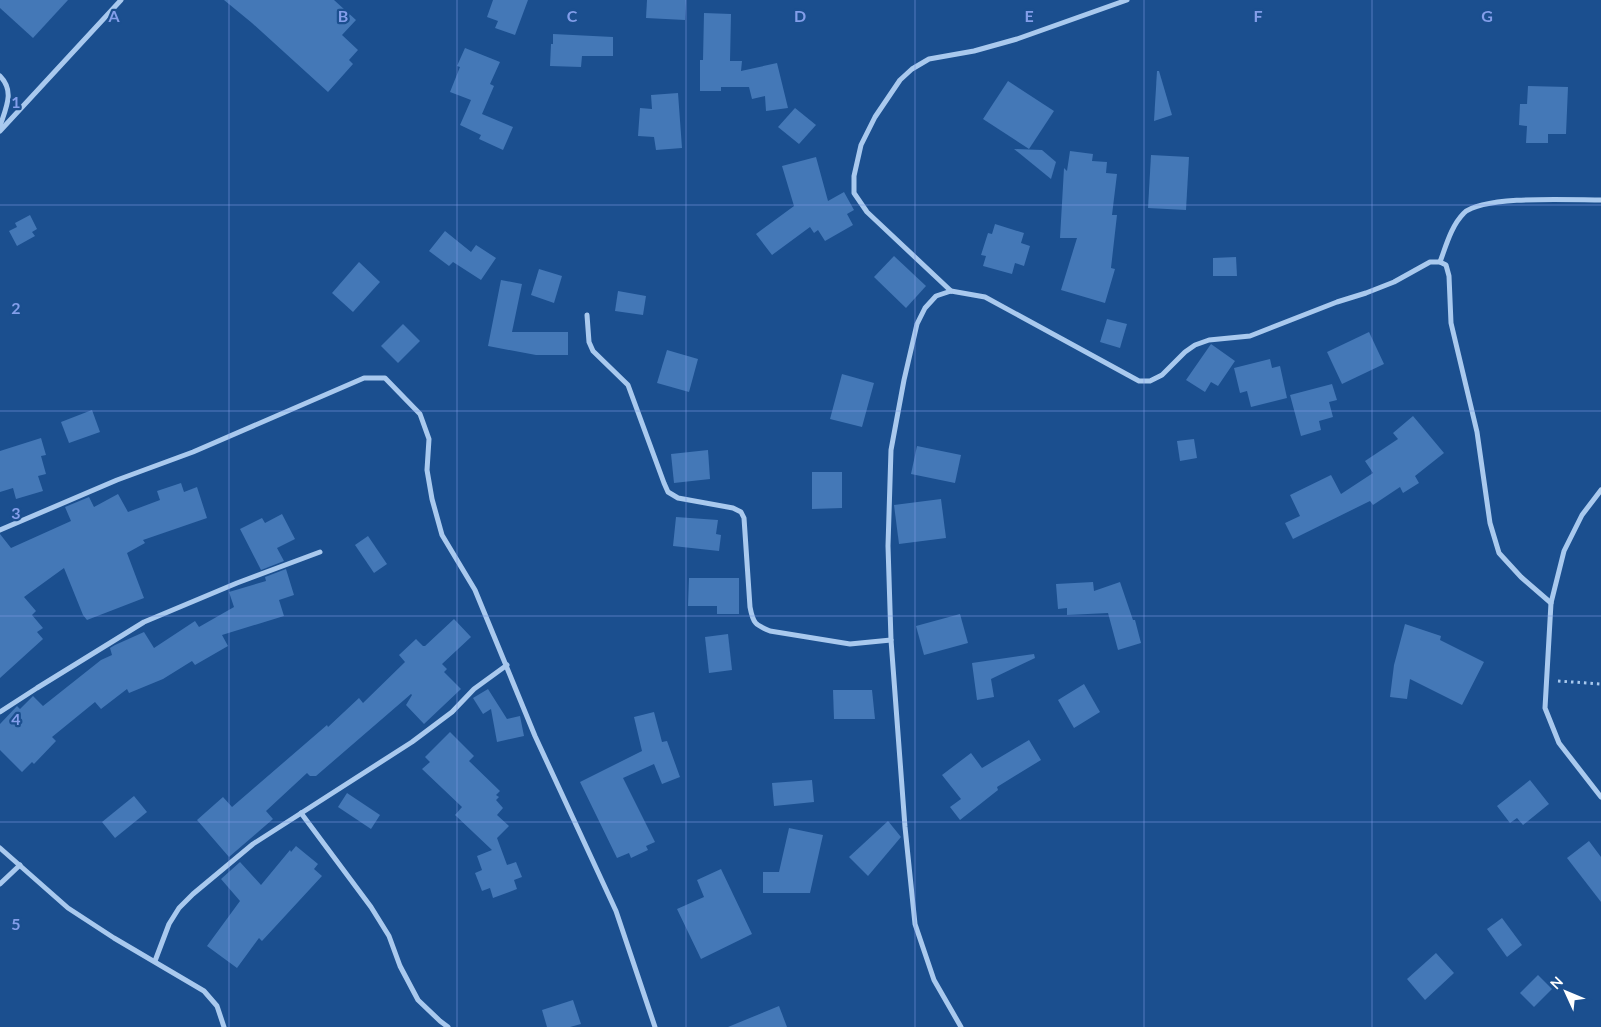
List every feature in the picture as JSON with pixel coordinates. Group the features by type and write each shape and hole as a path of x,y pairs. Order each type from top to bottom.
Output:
{"street":[{"path":"0,131 122,0"},
{"path":"951,291 867,212 854,193 854,176 861,145 875,117 900,80 912,69 929,60 974,51 1017,39 1127,0"},
{"path":"0,76 9,90 0,126"},
{"path":"1440,262 1454,228 1465,213 1481,205 1524,199 1601,200"},
{"path":"961,1027 934,980 915,924 905,827 891,640 888,546 891,450 917,324 925,308 936,296 951,291 985,297 1138,381 1150,381 1162,375 1185,352 1195,345 1208,340 1250,336 1394,282 1430,262 1440,262 1446,265 1449,276 1451,323 1477,432 1492,530 1500,553 1521,577 1551,603"},
{"path":"587,315 589,342 593,351 628,385 668,492 678,498 733,508 741,512 744,518 752,620 760,627 770,631 850,644 891,640"},
{"path":"0,530 117,480 193,452 364,378 385,378 420,414 428,439 427,470 432,499 442,534 476,590 535,736 616,911 655,1027"},
{"path":"1601,490 1582,515 1564,551 1551,603 1545,708 1559,742 1601,797"},
{"path":"0,712 144,622 237,583 320,552"},
{"path":"155,961 169,924 179,908 193,894 253,844 412,742 452,712 474,689 507,665"},
{"path":"301,813 371,907 389,936 400,966 418,1000 440,1022 448,1027"},
{"path":"0,848 68,908 114,938 204,991 218,1006 224,1027"},
{"path":"0,884 20,865"}],"path":[{"path":"1547,680 1601,684"}],"building":[{"path":"0,0 68,0 33,38 0,8"},
{"path":"224,0 334,0 356,20 342,35 358,50 349,60 353,64 328,92"},
{"path":"493,0 528,0 515,35 495,28 498,21 487,17"},
{"path":"647,0 686,0 685,20 646,18"},
{"path":"704,13 731,14 730,61 742,61 741,71 777,63 788,108 766,111 765,96 752,99 749,87 721,87 721,91 700,91 700,60 703,60"},
{"path":"553,34 613,37 613,56 582,56 581,67 550,66"},
{"path":"465,48 500,62 490,84 494,86 482,114 513,127 503,150 479,139 481,135 460,125 471,100 450,92 460,67 457,66"},
{"path":"1157,71 1159,71 1172,115 1154,121"},
{"path":"1008,81 1054,111 1029,149 983,119"},
{"path":"1528,86 1568,87 1566,134 1548,134 1548,143 1526,143 1527,126 1519,125 1520,104 1527,104"},
{"path":"678,93 682,148 656,150 654,137 638,136 640,108 652,109 651,95"},
{"path":"795,108 816,125 799,144 778,127"},
{"path":"1014,149 1042,150 1056,162 1051,179"},
{"path":"1070,151 1093,154 1092,161 1107,162 1106,173 1117,174 1112,215 1117,215 1111,268 1115,269 1105,303 1061,290 1077,238 1060,238 1064,168 1067,171"},
{"path":"1151,155 1189,157 1186,210 1148,208"},
{"path":"816,157 828,201 844,192 854,210 847,214 853,225 825,241 818,230 814,233 810,227 772,255 756,234 794,206 782,166"},
{"path":"30,215 37,229 32,232 35,236 17,246 9,231 17,227 15,223"},
{"path":"995,224 1024,233 1021,243 1030,246 1024,266 1015,263 1012,274 983,266 986,256 981,255 988,233 992,234"},
{"path":"445,231 471,252 476,245 496,258 481,280 453,262 449,266 429,251"},
{"path":"894,256 926,286 906,308 874,277"},
{"path":"1236,257 1237,276 1213,276 1213,258"},
{"path":"359,262 380,282 353,312 332,293"},
{"path":"539,269 562,276 554,303 531,295"},
{"path":"501,280 522,284 512,332 568,332 568,355 536,355 488,346"},
{"path":"618,291 646,296 643,315 615,311"},
{"path":"1107,319 1127,324 1120,348 1100,342"},
{"path":"403,324 420,341 398,363 381,346"},
{"path":"1369,332 1384,364 1342,384 1327,352"},
{"path":"1211,344 1235,361 1218,386 1211,382 1205,392 1186,380"},
{"path":"667,350 698,359 689,392 657,383"},
{"path":"1270,359 1272,368 1280,366 1287,398 1251,407 1247,391 1240,393 1234,368"},
{"path":"842,374 874,383 862,427 830,419"},
{"path":"1332,384 1337,400 1329,402 1333,417 1319,421 1321,430 1301,436 1290,395"},
{"path":"92,410 100,432 69,443 61,422"},
{"path":"1413,416 1444,453 1415,476 1419,483 1403,493 1400,487 1373,505 1370,501 1293,539 1285,523 1300,516 1290,495 1331,475 1341,494 1373,473 1365,461 1398,439 1393,433"},
{"path":"41,438 46,455 41,456 46,474 38,476 43,491 16,499 13,488 0,492 0,451"},
{"path":"1194,439 1197,458 1180,461 1177,441"},
{"path":"917,446 961,455 955,483 911,474"},
{"path":"708,450 710,479 674,483 671,454"},
{"path":"812,472 842,472 842,508 812,509"},
{"path":"181,483 184,492 197,487 207,518 143,540 145,543 127,553 144,598 87,620 83,615 64,568 24,597 36,611 32,615 43,628 37,632 43,639 0,678 0,534 11,548 71,521 65,507 89,497 94,507 118,494 128,512 160,500 157,491"},
{"path":"941,499 946,538 899,544 894,505"},
{"path":"282,514 295,539 277,548 284,561 261,570 240,529 262,518 265,523"},
{"path":"676,517 718,520 716,534 721,535 719,551 673,546"},
{"path":"368,536 387,564 374,573 355,545"},
{"path":"286,569 294,595 279,600 284,616 222,635 228,646 195,665 192,661 163,679 129,693 127,689 101,709 95,702 52,737 56,741 34,764 32,762 22,772 0,750 0,724 17,706 20,709 33,696 43,706 101,660 112,655 110,648 144,632 154,648 195,621 199,627 234,607 229,592 266,581 265,577"},
{"path":"689,578 739,578 739,614 717,614 717,606 688,606"},
{"path":"1093,582 1094,591 1120,582 1133,620 1135,620 1141,643 1118,650 1108,613 1067,615 1067,608 1058,609 1056,584"},
{"path":"960,614 968,643 924,655 916,626"},
{"path":"454,619 471,637 442,664 447,669 444,672 461,689 424,724 406,705 411,694 316,776 310,776 307,773 266,811 273,819 229,857 197,820 223,797 232,807 327,725 328,727 359,698 363,703 405,662 399,655 416,639 425,646"},
{"path":"1405,624 1441,636 1440,640 1484,662 1462,705 1410,679 1407,699 1390,697 1394,665"},
{"path":"728,634 732,670 709,673 705,637"},
{"path":"1034,654 1035,658 991,679 994,697 977,700 972,663"},
{"path":"1084,684 1100,712 1074,728 1058,700"},
{"path":"488,689 507,719 520,716 524,736 497,742 491,709 483,714 473,698"},
{"path":"833,690 872,690 875,719 834,719"},
{"path":"654,712 662,742 667,741 680,777 662,784 654,764 623,778 655,842 646,846 648,850 631,858 629,853 617,858 580,782 642,751 634,717"},
{"path":"450,732 474,756 469,761 500,791 496,795 499,797 496,800 503,808 497,815 509,826 497,838 507,865 516,862 522,877 514,880 517,889 493,898 490,888 482,891 475,873 482,870 477,856 492,850 455,815 462,807 422,769 430,762 425,757"},
{"path":"1029,740 1041,760 997,787 998,790 960,820 950,807 961,799 942,775 971,753 982,768"},
{"path":"812,780 814,802 774,806 772,783"},
{"path":"1530,780 1549,804 1523,825 1517,818 1510,823 1497,806"},
{"path":"347,793 380,815 371,829 338,807"},
{"path":"134,796 147,812 115,838 102,822"},
{"path":"888,821 901,837 868,876 849,857"},
{"path":"789,828 823,835 810,893 763,893 763,872 779,872"},
{"path":"1589,841 1601,857 1601,902 1567,858"},
{"path":"296,846 318,864 314,869 322,876 262,941 259,938 237,968 207,946 240,901 221,879 240,862 261,885 290,850 291,852"},
{"path":"721,869 752,934 701,959 677,909 704,897 697,880"},
{"path":"1502,918 1522,945 1507,957 1487,929"},
{"path":"1436,953 1454,973 1425,1000 1407,979"},
{"path":"1538,975 1552,989 1534,1007 1520,993"},
{"path":"573,1000 581,1024 570,1027 547,1027 542,1010"},
{"path":"779,1006 787,1027 728,1027"}]}
